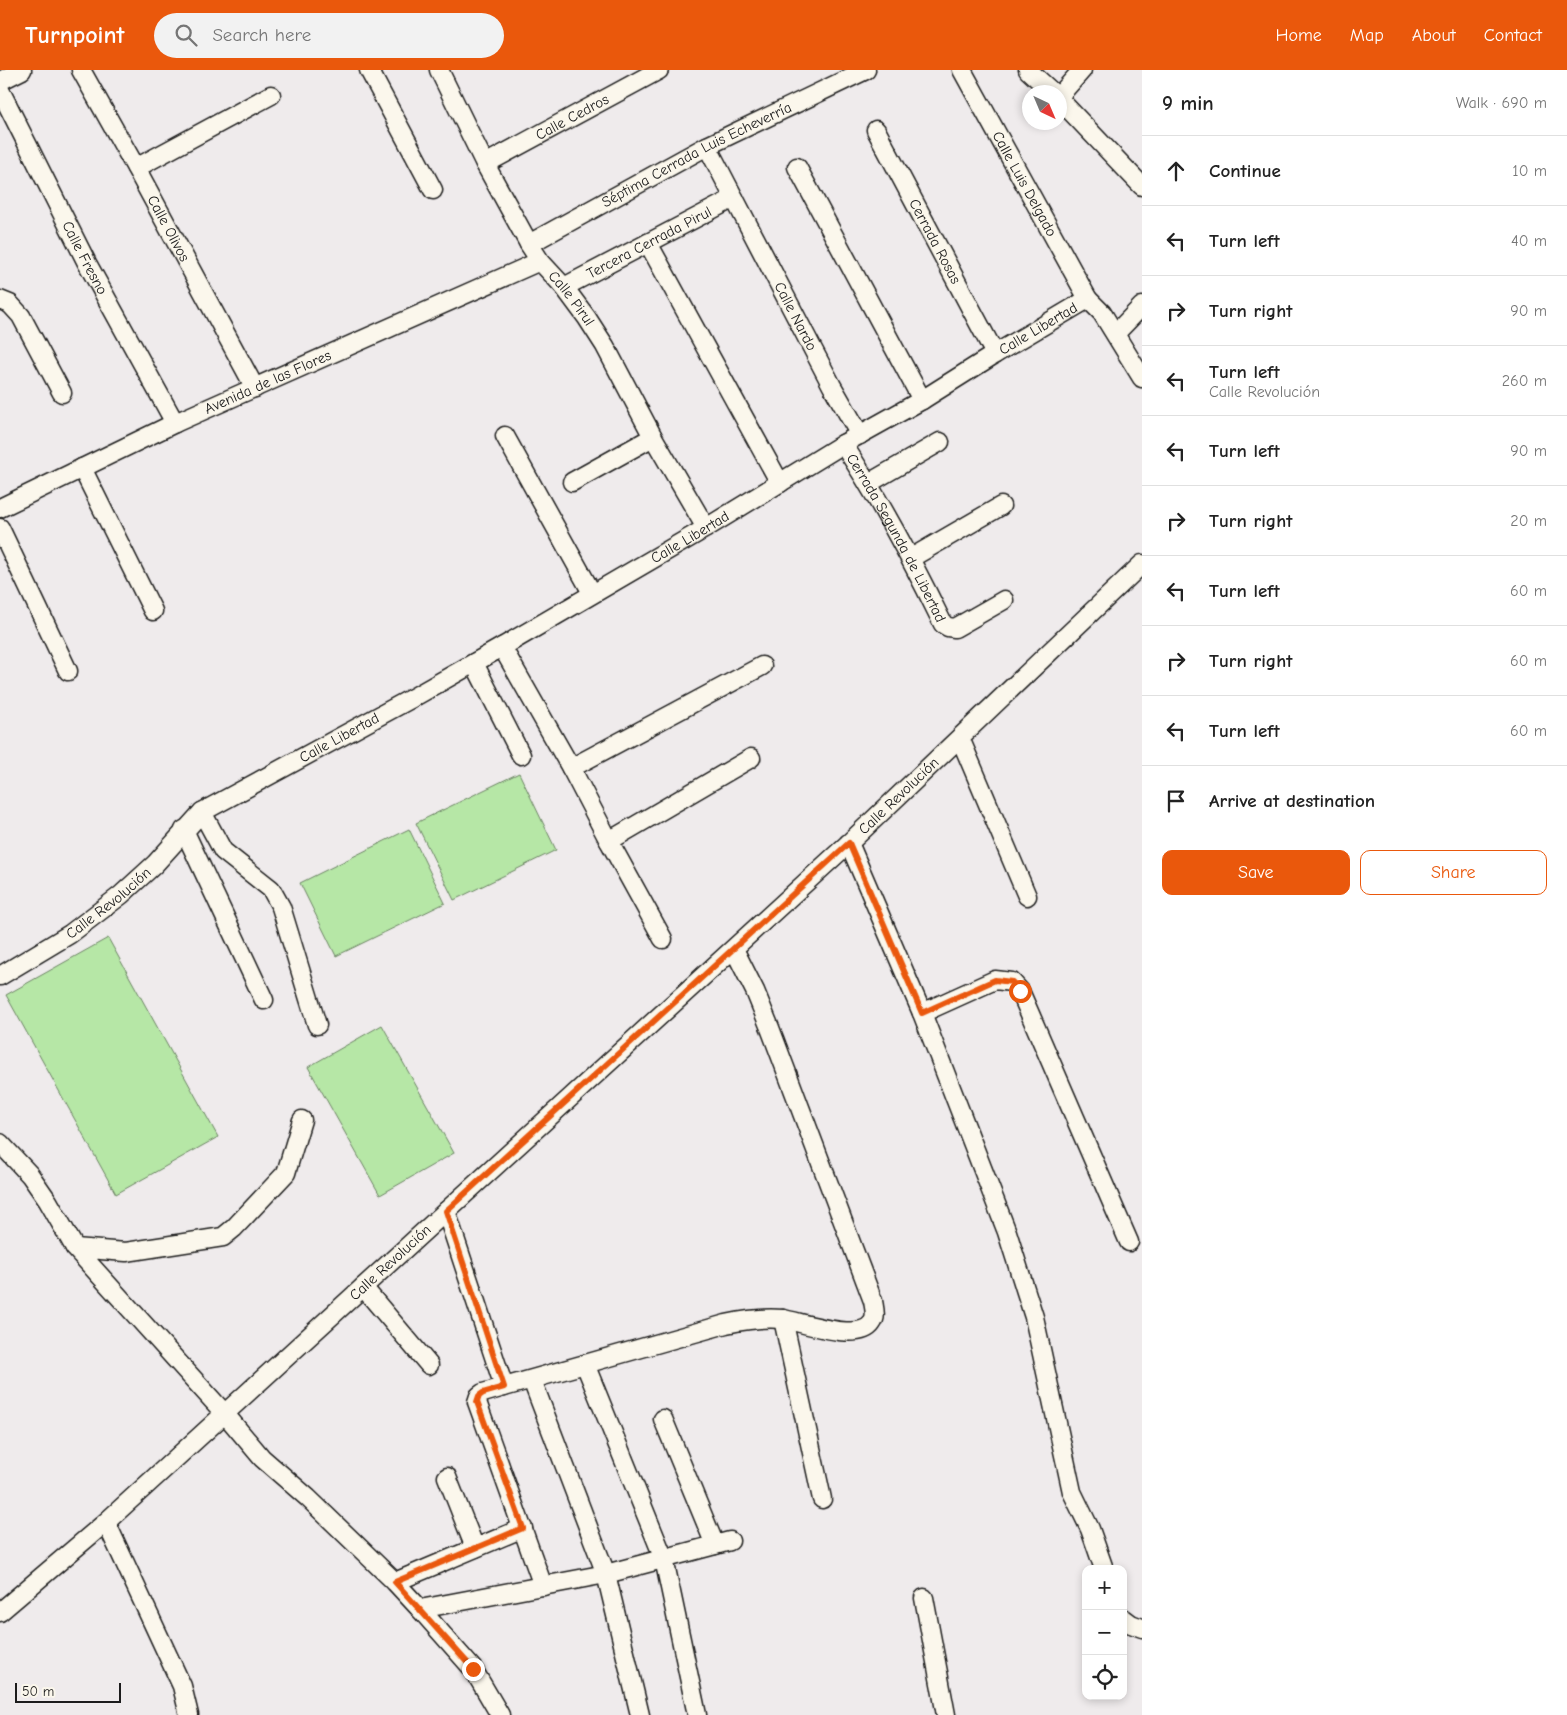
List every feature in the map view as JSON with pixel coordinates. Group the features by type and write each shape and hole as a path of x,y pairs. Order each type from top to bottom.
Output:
{"street":[{"path":"0,81 22,70"},
{"name":"Calle Olivos","path":"81,70 255,388"},
{"path":"369,70 433,190"},
{"name":"Calle Pirul","path":"439,70 485,164 529,244 540,262 564,287 605,346 653,437 706,528"},
{"name":"Calle Cedros","path":"485,164 658,70"},
{"name":"Séptima Cerrada Luis Echeverría","path":"529,244 707,146 866,70"},
{"name":"Calle Luis Delgado","path":"962,70 1088,299"},
{"path":"1028,70 1044,85"},
{"path":"1067,87 1082,70"},
{"name":"Calle Fresno","path":"0,90 87,263 175,424"},
{"path":"136,168 272,94"},
{"path":"1067,107 1142,186"},
{"name":"Cerrada Rosas","path":"876,130 995,354"},
{"name":"Calle Nardo","path":"707,146 832,386 860,435"},
{"path":"797,167 922,400"},
{"name":"Tercera Cerrada Pirul","path":"564,287 734,198"},
{"path":"648,243 780,483"},
{"name":"Avenida de las Flores","path":"0,508 175,424 540,262"},
{"name":"Calle Libertad","path":"202,812 502,647 706,528 843,444 922,400 1088,299 1102,313 1116,333 1142,378"},
{"path":"0,300 10,304 21,316 62,393"},
{"path":"1116,333 1142,306"},
{"path":"505,436 592,593"},
{"path":"572,482 653,437"},
{"path":"869,483 940,442"},
{"name":"Cerrada Segunda de Libertad","path":"843,444 869,483 911,558 944,624 955,628 1004,600"},
{"path":"82,468 153,611"},
{"path":"911,558 1001,506"},
{"path":"0,528 68,671"},
{"name":"Calle Revolución","path":"0,1612 106,1522 734,949 849,843 1142,564"},
{"path":"502,647 571,768 663,939"},
{"path":"474,663 521,755"},
{"path":"571,768 762,666"},
{"path":"960,738 1027,896"},
{"path":"609,841 751,758"},
{"path":"202,812 223,851 240,867 271,889 281,907 317,1025"},
{"name":"Calle Revolución","path":"0,976 70,934 121,895 155,864 202,812"},
{"path":"184,830 264,1000"},
{"path":"849,843 922,1013 1007,1232 1034,1317 1072,1492 1090,1529 1103,1565"},
{"path":"543,1586 477,1402 479,1396 483,1393 726,1324 748,1320 783,1319 846,1332 867,1328 872,1324 875,1315 873,1301 770,1028 734,949"},
{"path":"922,1013 995,980 1012,982 1020,991 1129,1242"},
{"path":"75,1248 126,1252 223,1236 234,1228 286,1173 302,1120"},
{"path":"0,1143 30,1175 48,1201 75,1248 225,1414 262,1458 308,1498 395,1582 420,1609 473,1669 500,1715"},
{"path":"446,1211 504,1387"},
{"path":"364,1287 429,1364"},
{"path":"783,1319 822,1499"},
{"path":"585,1364 664,1559 697,1715"},
{"path":"532,1380 606,1574 640,1715"},
{"path":"420,1609 606,1574 722,1543 663,1419"},
{"path":"446,1477 475,1548"},
{"path":"106,1522 182,1686 189,1715"},
{"path":"395,1582 523,1528"},
{"path":"924,1598 946,1715"},
{"path":"1127,1621 1142,1628"}],"green space":[{"path":"519,773 556,850 454,900 416,823"},
{"path":"409,829 445,903 336,956 300,883"},
{"path":"108,938 218,1137 116,1194 6,995"},
{"path":"382,1025 454,1153 380,1195 308,1067"}],"route":[{"path":"473,1669 395,1582 523,1528 477,1402 479,1396 483,1393 504,1387 446,1211 849,843 922,1013 995,980 1012,982 1020,991"}]}
